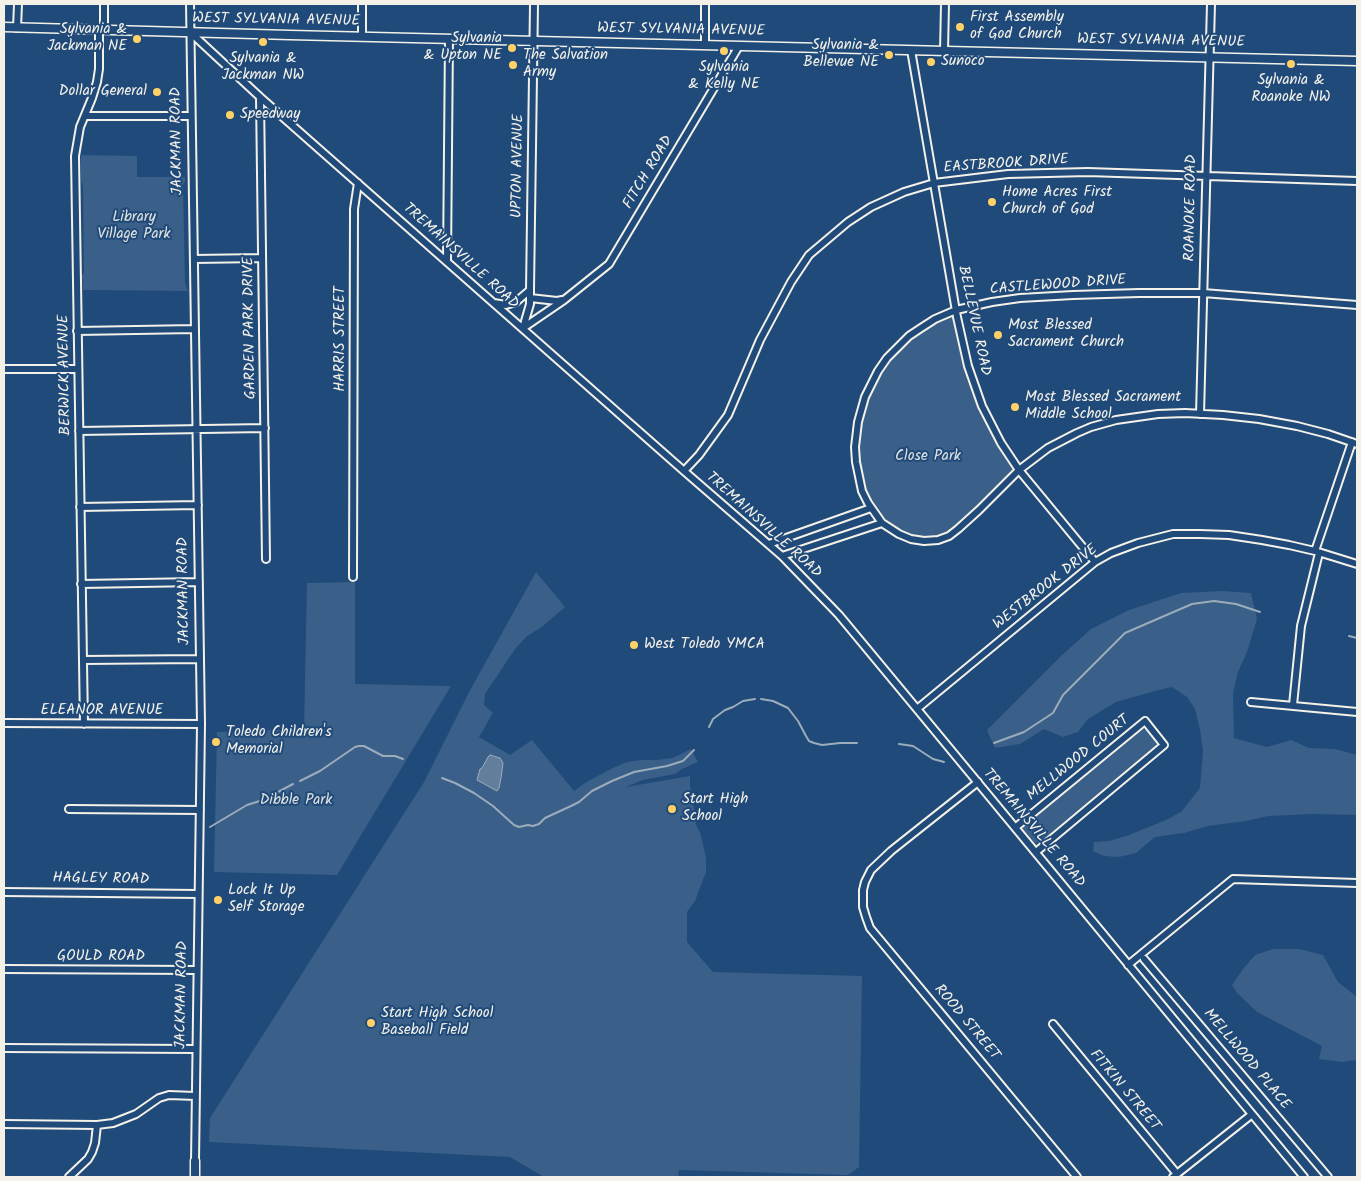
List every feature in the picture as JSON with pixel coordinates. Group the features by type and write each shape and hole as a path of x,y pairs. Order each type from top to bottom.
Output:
{"main road":[{"name":"WEST SYLVANIA AVENUE","path":"4,27 1357,61"},
{"name":"JACKMAN ROAD","path":"195,1161 196,1177"}],"street":[{"path":"18,4 18,28"},
{"name":"BERWICK AVENUE","path":"84,724 75,156 78,136 97,82 104,4"},
{"name":"JACKMAN ROAD","path":"190,4 201,724 195,1161"},
{"path":"362,4 362,36"},
{"name":"UPTON AVENUE","path":"522,328 530,298 534,4"},
{"path":"705,4 705,45"},
{"path":"944,51 945,4"},
{"name":"ROANOKE ROAD","path":"1200,414 1211,4"},
{"name":"TREMAINSVILLE ROAD","path":"190,32 260,97 782,556 839,615 1304,1177"},
{"path":"447,262 449,38"},
{"name":"FITCH ROAD","path":"522,328 564,300 609,264 739,46"},
{"name":"BELLEVUE ROAD","path":"911,50 956,310 968,366 982,406 1001,443 1019,470 1095,562"},
{"name":"GARDEN PARK DRIVE","path":"260,97 266,560"},
{"path":"85,116 191,116"},
{"name":"EASTBROOK DRIVE","path":"684,471 699,455 728,415 760,340 791,282 809,255 848,222 871,207 904,192 934,183 1008,174 1088,172 1357,181"},
{"name":"HARRIS STREET","path":"353,578 354,209 358,183"},
{"path":"194,259 262,258"},
{"path":"494,304 506,305 516,302 530,290"},
{"name":"CASTLEWOOD DRIVE","path":"882,523 862,491 856,462 856,434 864,397 878,371 896,348 909,336 935,319 956,310 992,302 1020,298 1093,294 1203,293 1357,305"},
{"path":"530,298 564,300"},
{"path":"77,331 195,329"},
{"path":"4,369 78,369"},
{"path":"782,556 882,523 911,539 924,541 938,540 949,536 979,510 1019,470 1038,455 1056,443 1077,433 1116,420 1144,416 1200,414 1272,421 1306,428 1355,443 1317,552 1301,626 1293,705"},
{"path":"79,431 265,428"},
{"path":"80,507 198,505"},
{"path":"769,544 871,508"},
{"name":"WESTBROOK DRIVE","path":"917,709 1095,562 1128,546 1173,534 1214,534 1277,542 1357,564"},
{"path":"82,584 199,582"},
{"path":"83,660 200,659"},
{"path":"1251,702 1357,712"},
{"name":"MELLWOOD COURT","path":"1016,827 1145,721 1164,745 1036,852"},
{"name":"ELEANOR AVENUE","path":"4,723 201,724"},
{"name":"ROOD STREET","path":"978,782 874,866 865,882 863,898 866,917 870,928 1077,1177"},
{"path":"69,809 200,810"},
{"path":"1128,964 1233,879 1357,883"},
{"name":"HAGLEY ROAD","path":"4,892 198,894"},
{"name":"MELLWOOD PLACE","path":"1144,959 1328,1177"},
{"name":"GOULD ROAD","path":"4,969 197,970"},
{"name":"FITKIN STREET","path":"1053,1024 1175,1176"},
{"path":"4,1048 196,1049"},
{"path":"4,1124 97,1125 114,1123 130,1118 158,1098 169,1095 195,1096"},
{"path":"1175,1176 1251,1115"},
{"path":"69,1177 88,1159 92,1152 97,1125"}],"green space":[{"name":"Library Village Park","path":"81,155 137,156 137,177 185,177 183,185 185,283 188,291 83,290 83,187 81,181"},
{"name":"Close Park","path":"948,316 954,318 969,377 1014,470 981,505 948,531 928,538 912,536 900,531 887,521 875,508 867,495 859,469 857,435 865,402 880,371 914,335"},
{"path":"536,572 565,607 543,626 526,637 515,649 485,694 484,705 493,713 479,737 510,755 532,740 574,791 588,781 627,762 673,758 691,749 698,762 675,774 643,780 626,787 690,776 696,825 700,832 706,858 706,872 695,901 687,912 687,942 713,972 862,976 859,1167 848,1175 679,1170 678,1177 544,1177 510,1157 209,1142 210,1118 424,782 469,692"},
{"name":"Dibble Park","path":"355,582 355,684 451,686 337,875 214,872 217,732 304,729 307,583"},
{"path":"1222,591 1251,593 1257,619 1247,652 1238,672 1233,693 1234,738 1267,747 1291,740 1309,748 1335,749 1357,755 1357,815 1312,814 1268,816 1155,837 1136,853 1119,857 1104,856 1093,851 1094,842 1109,841 1129,835 1181,812 1200,788 1203,751 1200,730 1195,709 1187,697 1172,687 1116,702 1088,719 1078,732 1063,737 1044,729 1020,744 995,748 987,730 1061,656 1091,629 1129,610 1181,593"},
{"path":"1142,729 1147,730 1157,747 1040,842 1035,843 1022,828 1025,824"},
{"path":"1273,949 1299,949 1323,955 1338,982 1357,997 1357,1060 1342,1062 1319,1059 1322,1046 1257,1012 1237,993 1232,985 1243,969 1255,955"}],"shaded area":[{"path":"490,755 500,758 503,763 497,791 477,780 480,769"}],"waterway":[{"path":"994,743 1024,732 1053,713 1063,695 1125,633 1192,604 1214,601 1236,604 1260,612"},
{"path":"1349,636 1357,638"},
{"path":"709,727 713,719 725,710 743,701 755,699"},
{"path":"761,699 773,701 788,708 809,741 822,745 857,743"},
{"path":"899,744 913,746 933,759 944,762"},
{"path":"300,781 320,771 359,746 364,746 383,756 395,756 403,759"},
{"path":"442,778 474,793 493,806 514,825 519,827 533,826 539,824 545,818 579,802 592,791 612,781 634,772 683,761 694,750"},
{"path":"210,827 247,805 263,800 293,784"}],"place":[{"name":"First Assembly of God Church","path":"960,27"},
{"name":"Sylvania & Jackman NE","path":"137,39"},
{"name":"Sylvania & Jackman NW","path":"263,42"},
{"name":"Sylvania & Upton NE","path":"512,48"},
{"name":"Sylvania & Kelly NE","path":"724,51"},
{"name":"Sylvania & Bellevue NE","path":"889,55"},
{"name":"Sunoco","path":"931,62"},
{"name":"Sylvania & Roanoke NW","path":"1291,64"},
{"name":"The Salvation Army","path":"513,65"},
{"name":"Dollar General","path":"157,92"},
{"name":"Speedway","path":"230,115"},
{"name":"Home Acres First Church of God","path":"992,202"},
{"name":"Most Blessed Sacrament Church","path":"998,335"},
{"name":"Most Blessed Sacrament Middle School","path":"1015,407"},
{"name":"West Toledo YMCA","path":"634,645"},
{"name":"Toledo Children's Memorial","path":"216,742"},
{"name":"Start High School","path":"672,809"},
{"name":"Lock It Up Self Storage","path":"218,900"},
{"name":"Start High School Baseball Field","path":"371,1023"}]}
